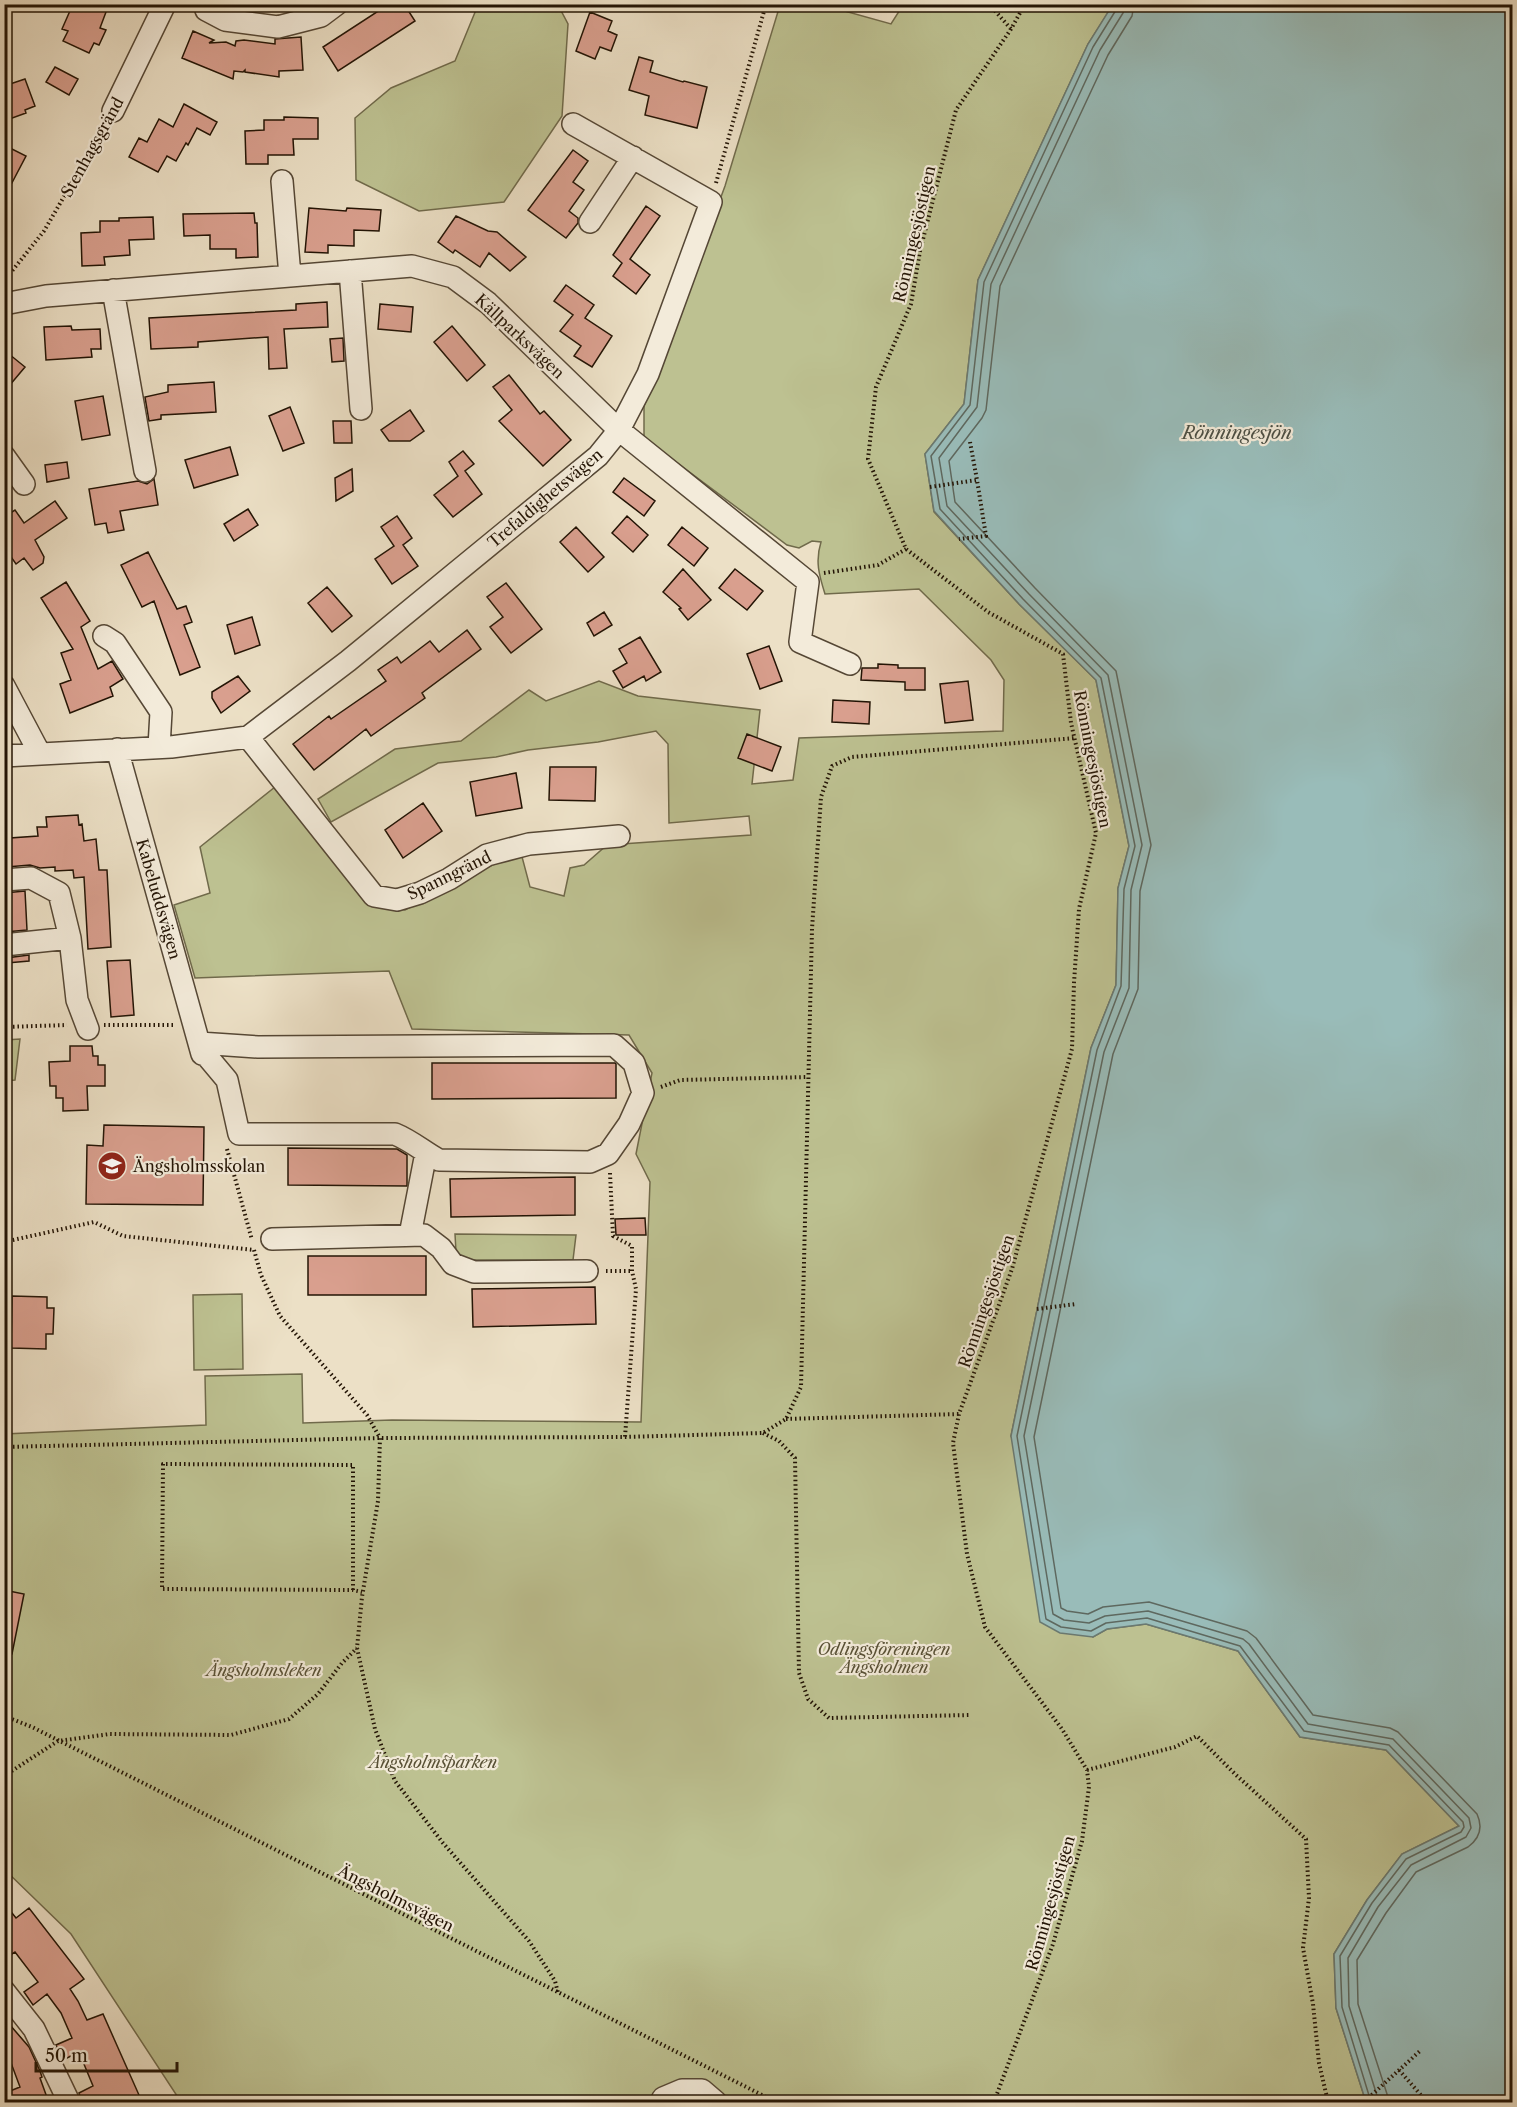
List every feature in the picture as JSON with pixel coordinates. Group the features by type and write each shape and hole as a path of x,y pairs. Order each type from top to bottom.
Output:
{"street":[{"name":"Stenhagsgränd","path":"113,111 165,4"},
{"path":"206,10 225,20 278,27 321,16 336,4"},
{"path":"573,124 711,202"},
{"path":"590,222 633,157"},
{"path":"282,181 290,276"},
{"name":"Trefaldighetsvägen","path":"248,737 348,661 598,456 619,430 648,375 711,202"},
{"name":"Källparksvägen","path":"4,304 46,296 412,266 453,277 488,303 619,430 808,582 801,642 850,664"},
{"path":"350,271 361,409"},
{"path":"113,290 146,471"},
{"path":"4,456 24,484"},
{"path":"114,638 161,712 159,747"},
{"path":"4,686 40,754"},
{"path":"4,756 159,747 248,737"},
{"name":"Spanngränd","path":"248,737 374,896 397,900 420,893 449,879 487,855 529,844 619,836"},
{"name":"Kabeluddsvägen","path":"117,748 202,1052 227,1080 239,1134 395,1134 412,1141 433,1157"},
{"path":"4,880 31,878 59,893 70,938 77,1000 87,1027"},
{"path":"4,945 70,938"},
{"path":"202,1052 258,1047 614,1045 634,1063 643,1093 629,1124 608,1155 590,1162 433,1157 410,1235"},
{"path":"263,1244 424,1235 441,1248 453,1264 474,1272 587,1271"},
{"path":"4,1990 34,2029 69,2103"},
{"path":"660,2103 663,2098 682,2090 702,2090 716,2103"}],"path":[{"path":"711,202 766,4"},
{"path":"989,4 1011,29"},
{"name":"Rönningesjöstigen","path":"994,2103 1053,1944 1079,1852 1089,1787 1087,1770 1062,1729 985,1627 967,1554 953,1443 959,1414 1012,1269 1072,1049 1079,909 1096,833 1075,738 1063,654 988,612 906,549 868,459 876,387 911,304 920,251 956,110 1011,29 1025,4"},
{"name":"Stenhagsgränd","path":"4,281 44,231 113,111"},
{"path":"959,539 986,536 970,442"},
{"path":"930,488 976,480"},
{"path":"819,574 878,564 906,549"},
{"path":"786,1419 801,1387 812,929 821,796 832,766 852,757 1075,738"},
{"path":"4,1026 87,1027 193,1023"},
{"path":"643,1093 680,1080 808,1077"},
{"path":"227,1146 263,1244 261,1275 280,1316 367,1415 380,1438 378,1501 362,1592 357,1648 375,1729 395,1781 444,1843 529,1941 555,1981 558,1993"},
{"path":"608,1155 613,1236 632,1246 632,1271 636,1289 625,1437"},
{"path":"4,1242 94,1222 123,1236 263,1244"},
{"path":"587,1271 632,1271"},
{"path":"1037,1309 1076,1304"},
{"path":"4,1447 380,1438 625,1437 763,1433 786,1419 959,1414"},
{"path":"763,1433 779,1442 795,1458 799,1673 808,1699 829,1718 969,1715"},
{"path":"353,1590 353,1465 163,1464 162,1589 353,1590 362,1592"},
{"path":"4,1776 58,1741 110,1734 231,1735 289,1719 318,1694 357,1648"},
{"name":"Ängsholmsvägen","path":"4,1716 58,1741 776,2103"},
{"path":"1087,1770 1174,1747 1197,1736 1306,1839 1309,1898 1303,1948 1313,2004 1319,2063 1328,2103"},
{"path":"1365,2101 1420,2051"},
{"path":"1399,2070 1427,2103"},
{"path":"758,2103 760,2095"}],"green space":[{"path":"478,5 558,5 568,24 562,116 504,202 419,211 356,180 355,118 391,88 455,61"},
{"path":"780,5 823,5 891,24 903,5 1113,5 1088,44 978,280 964,404 925,454 934,512 1019,604 1096,680 1129,846 1118,888 1116,985 1091,1048 1011,1436 1093,1637 1107,1629 1146,1624 1238,1651 1300,1737 1386,1750 1459,1826 1402,1854 1367,1900 1334,1954 1336,2008 1366,2102 181,2102 71,1934 5,1870 4,1434 206,1425 205,1376 302,1374 303,1423 392,1420 641,1422 650,1182 636,1154 652,1073 629,1035 412,1029 389,971 195,978 174,905 210,893 200,847 275,787 386,905 405,910 469,875 521,853 530,887 564,896 570,868 584,865 607,845 751,835 749,816 669,823 668,744 656,731 496,757 438,763 331,822 318,799 395,749 461,741 529,690 546,701 599,681 638,696 760,710 752,784 793,780 799,738 1003,731 1004,680 991,660 919,589 825,594 818,568 821,542 812,541 799,548 787,545 644,438 644,406 725,186"},
{"path":"20,1039 15,1080 5,1081 5,1040"},
{"path":"455,1234 576,1235 573,1260 464,1260 456,1252"},
{"path":"242,1294 243,1369 194,1370 193,1295"}],"water":[{"name":"Rönningesjön","path":"1113,4 1512,5 1512,2102 1366,2102 1336,2008 1334,1954 1367,1900 1402,1854 1459,1826 1386,1750 1300,1737 1238,1651 1146,1624 1107,1629 1093,1637 1060,1633 1040,1622 1011,1436 1091,1048 1116,985 1118,888 1129,846 1096,680 1019,604 934,511 925,454 964,404 978,280 1088,44"}],"building":[{"path":"73,4 109,4 100,28 106,30 99,45 94,43 89,53 63,41 68,31 62,29"},
{"path":"389,4 404,4 415,21 338,71 323,47"},
{"path":"590,12 612,21 608,31 617,35 611,51 600,47 595,59 576,51"},
{"path":"193,31 214,40 209,43 226,42 235,46 236,41 275,44 275,39 301,37 303,70 279,71 279,77 245,72 245,70 243,72 234,71 233,79 182,58"},
{"path":"639,57 653,61 650,72 707,87 697,128 645,115 649,96 629,90"},
{"path":"55,67 78,79 69,95 46,82"},
{"path":"25,79 35,106 25,110 26,113 4,121 4,86"},
{"path":"184,104 217,122 210,135 197,128 176,161 167,156 158,172 129,157 139,138 147,142 159,119 173,127"},
{"path":"284,117 318,118 318,139 293,139 294,155 268,155 268,164 246,164 245,131 264,130 264,120 284,120"},
{"path":"4,145 26,156 4,198"},
{"path":"573,150 588,161 573,182 584,190 569,211 578,218 578,223 566,238 528,210"},
{"path":"646,206 660,216 630,259 650,275 636,294 613,276 622,263 613,255"},
{"path":"309,208 346,211 347,208 381,210 379,231 354,230 354,246 328,245 328,253 305,252"},
{"path":"254,213 255,223 257,223 258,257 236,258 236,249 210,249 210,235 184,236 183,214"},
{"path":"456,216 488,231 497,232 526,257 510,271 489,253 480,267 455,250 453,253 438,242"},
{"path":"153,217 154,239 129,240 130,255 104,257 105,265 82,266 81,233 100,232 100,221"},
{"path":"566,285 594,305 585,318 612,336 592,367 574,356 581,346 560,331 573,315 554,301"},
{"path":"327,302 328,327 284,329 287,368 269,369 268,337 198,342 198,347 151,349 149,318 296,310 296,304"},
{"path":"380,304 413,307 411,332 378,329"},
{"path":"71,326 72,330 100,329 101,349 91,349 92,357 46,360 44,327"},
{"path":"452,326 485,365 467,381 434,342"},
{"path":"343,338 344,361 332,362 330,339"},
{"path":"4,350 25,367 4,392"},
{"path":"509,375 540,414 544,411 571,440 543,466 499,421 512,410 493,387"},
{"path":"214,382 216,412 161,415 161,419 149,421 145,397 168,392 168,385"},
{"path":"103,396 110,435 82,440 75,401"},
{"path":"290,407 304,443 283,451 269,416"},
{"path":"410,410 424,431 410,441 389,441 381,430"},
{"path":"333,421 351,421 352,443 334,443"},
{"path":"230,447 238,475 194,488 185,460"},
{"path":"463,451 474,464 465,471 482,494 453,517 434,495 458,476 449,462"},
{"path":"67,462 69,478 47,482 45,465"},
{"path":"352,469 353,491 336,501 335,478"},
{"path":"624,478 655,501 644,516 613,492"},
{"path":"154,479 158,505 120,511 124,530 108,533 106,523 95,525 89,489 138,481 147,484"},
{"path":"55,501 67,518 35,540 44,557 43,563 33,570 24,558 16,564 4,547 4,517 15,510 24,523"},
{"path":"248,509 258,525 234,541 224,524"},
{"path":"397,516 412,538 403,545 418,566 392,584 375,559 394,546 381,527"},
{"path":"627,516 648,535 633,552 612,533"},
{"path":"576,527 604,557 588,572 560,542"},
{"path":"682,527 708,548 694,566 668,545"},
{"path":"148,552 177,609 186,606 192,622 184,625 200,667 180,675 154,601 142,607 121,565"},
{"path":"683,569 711,600 688,620 679,609 681,608 663,592"},
{"path":"735,569 763,591 747,610 719,588"},
{"path":"66,582 90,621 81,627 98,669 112,661 123,679 110,687 113,696 70,713 60,684 71,680 61,653 73,649 41,598"},
{"path":"506,583 542,629 511,653 490,627 503,617 487,597"},
{"path":"327,587 352,616 332,632 308,603"},
{"path":"604,612 612,625 594,636 587,623"},
{"path":"252,617 260,645 235,654 227,625"},
{"path":"467,630 481,649 422,693 425,698 371,736 366,729 314,770 293,744 329,716 331,719 386,681 378,670 397,657 401,663 430,641 439,652"},
{"path":"640,637 661,672 646,681 644,676 623,688 613,671 627,663 619,649"},
{"path":"769,646 782,681 760,689 747,654"},
{"path":"878,664 898,665 898,668 925,668 925,690 905,690 905,682 861,680 862,668 878,668"},
{"path":"238,676 250,691 221,713 212,698 212,692"},
{"path":"968,681 973,720 945,723 940,684"},
{"path":"833,700 870,702 869,724 832,722"},
{"path":"747,734 781,747 772,771 738,758"},
{"path":"550,767 596,767 595,801 549,800"},
{"path":"516,773 522,808 476,816 470,782"},
{"path":"423,803 442,831 403,858 385,830"},
{"path":"78,815 79,825 82,824 84,841 96,839 99,870 107,870 111,947 88,949 84,877 74,878 73,870 55,871 55,867 40,868 30,865 7,867 5,843 11,842 10,838 38,836 37,827 47,827 46,817"},
{"path":"25,891 27,930 5,932 4,893"},
{"path":"29,955 29,961 7,963 6,958"},
{"path":"130,960 134,1015 111,1017 107,961"},
{"path":"70,1046 92,1046 93,1056 98,1056 98,1065 105,1065 105,1086 87,1086 88,1110 63,1111 63,1098 56,1098 56,1086 50,1086 49,1062 70,1061"},
{"path":"432,1063 615,1063 616,1098 432,1099"},
{"path":"104,1125 204,1127 203,1205 86,1204 87,1145 103,1146"},
{"path":"288,1148 397,1149 407,1155 407,1186 288,1185"},
{"path":"575,1177 575,1215 451,1217 450,1179"},
{"path":"645,1218 646,1235 616,1235 615,1219"},
{"path":"308,1256 426,1256 426,1295 308,1295"},
{"path":"595,1287 596,1324 473,1327 472,1289"},
{"path":"12,1296 47,1297 47,1308 54,1308 53,1334 46,1334 46,1349 11,1348"},
{"path":"4,1590 24,1594 12,1654 4,1653"},
{"path":"4,1903 16,1918 29,1908 84,1979 70,1989 87,2020 103,2014 139,2095 120,2103 82,2103 79,2093 93,2086 79,2052 63,2060 56,2045 72,2038 61,2013 47,1994 33,2005 24,1992 38,1982 15,1952 4,1959"},
{"path":"4,2018 29,2047 40,2071 42,2077 40,2078 49,2103 14,2103 10,2091 20,2087 4,2044"}],"place":[{"name":"Ängsholmsskolan","path":"112,1166"}],"park label":[{"name":"Odlingsföreningen Ängsholmen","path":"884,1658"},
{"name":"Ängsholmsleken","path":"264,1670"},
{"name":"Ängsholmsparken","path":"433,1762"}]}
